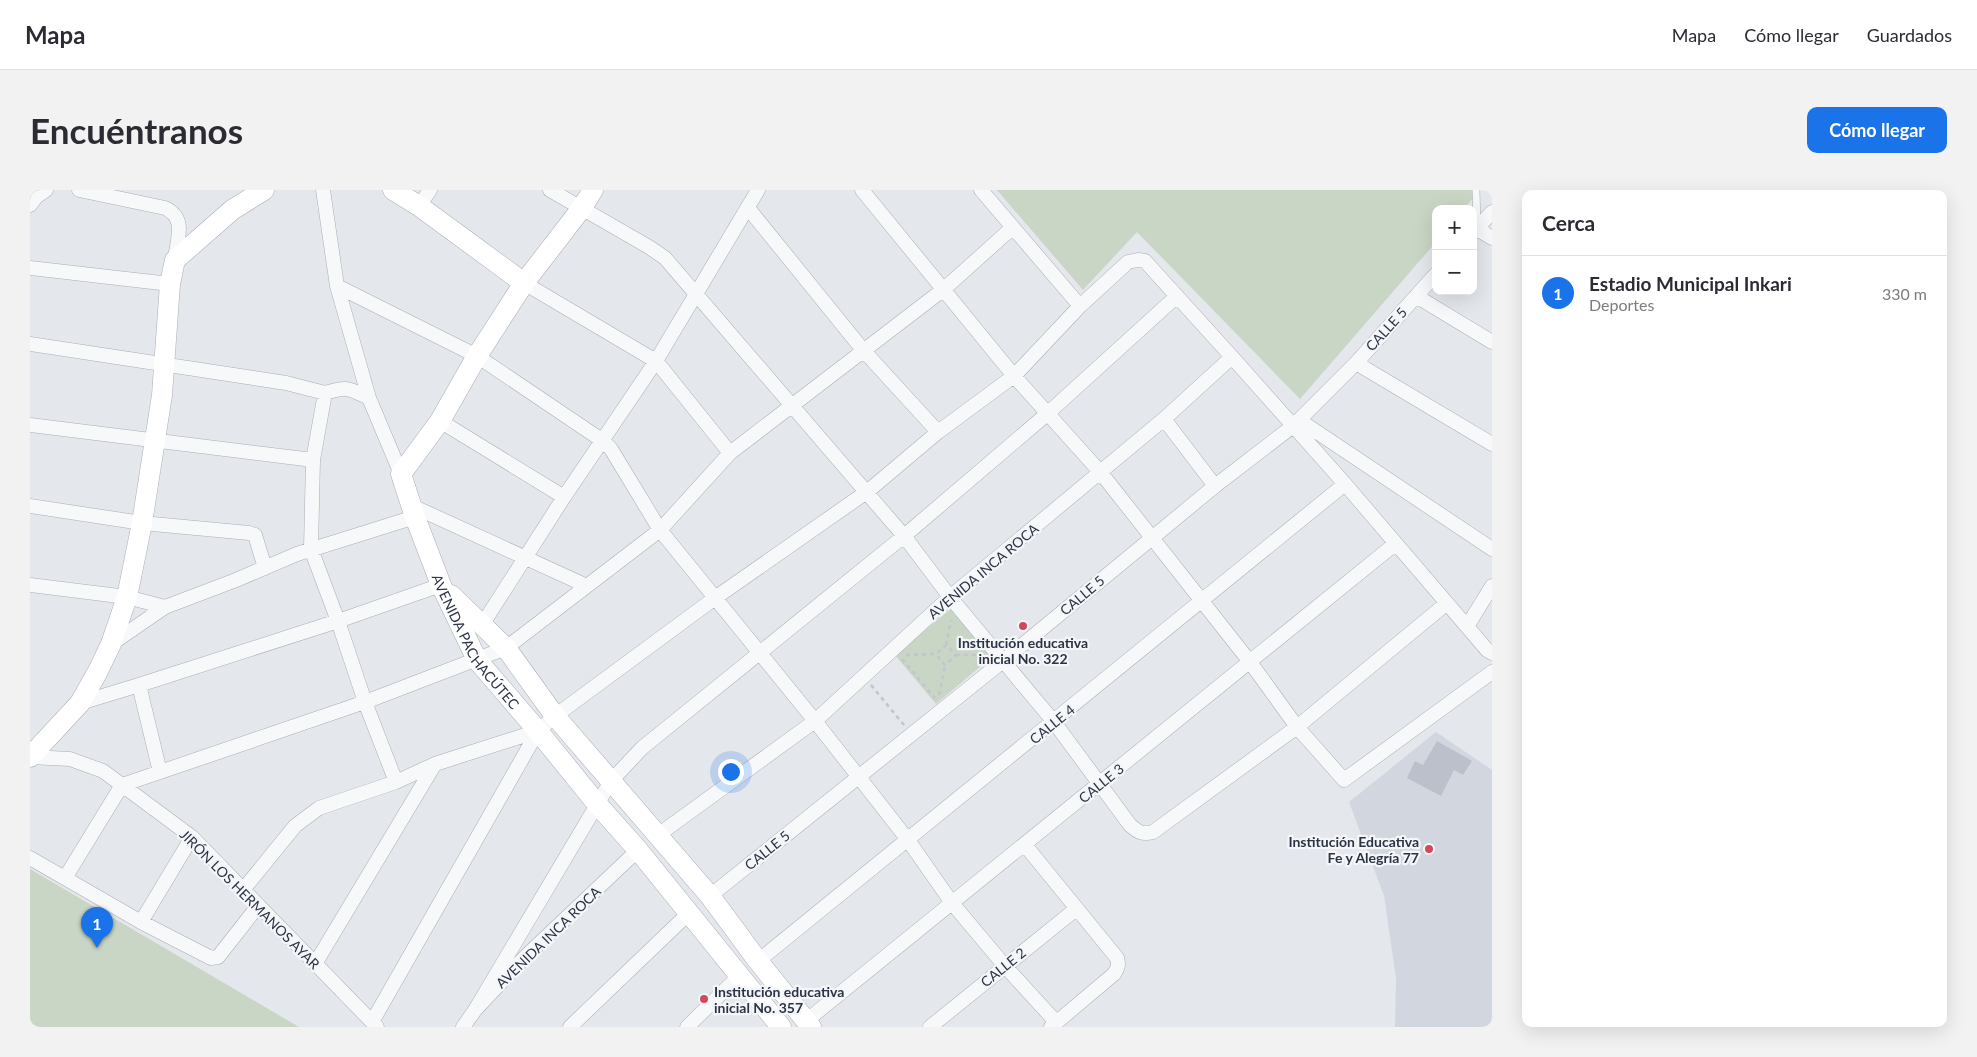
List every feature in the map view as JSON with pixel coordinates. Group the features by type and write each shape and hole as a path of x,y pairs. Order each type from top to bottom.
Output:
{"street":[{"path":"30,205 36,197 46,190"},
{"path":"30,757 80,703 111,644 127,597 142,523 155,441 165,365 170,284 175,260 179,220 174,212 165,208 79,190"},
{"path":"175,260 232,210 264,190"},
{"path":"80,703 338,621 441,585 401,474 369,398 336,286 322,190"},
{"path":"550,190 649,246 665,258 868,492 950,597 1054,722 1130,825 1144,835 1153,832 1298,727 1447,602"},
{"path":"401,474 440,421 477,356 524,283 582,209 593,190"},
{"path":"482,625 564,497 656,360 758,190"},
{"path":"862,190 1014,376 1101,473 1250,662 1298,727 1344,780 1492,672"},
{"path":"981,190 1080,306"},
{"path":"396,191 425,198 524,283 656,360 730,453"},
{"path":"748,208 863,350 938,432"},
{"path":"1477,229 1492,212"},
{"path":"65,878 122,785 365,702 506,648 660,530 730,453 794,406 863,350 944,289 1012,228"},
{"path":"1477,232 1492,238"},
{"path":"374,1025 538,731 555,716 715,598 868,492 938,432 1014,376 1080,306 1128,262 1145,261 1232,357 1296,423 1395,544 1468,625 1487,650 1492,653"},
{"path":"30,268 170,284"},
{"name":"CALLE 5","path":"710,896 1003,660 1151,537 1296,423 1356,363 1432,278"},
{"path":"336,286 477,356 603,441 611,449 660,530 815,721 908,840 952,903 1054,1025 1118,969 1117,958 1025,844"},
{"path":"475,1010 611,781 642,748 904,536 1047,414 1177,296"},
{"path":"1416,296 1492,342"},
{"path":"30,344 286,383 325,392 343,387 369,398"},
{"name":"AVENIDA INCA ROCA","path":"658,834 815,721 950,597 1101,473 1232,357"},
{"path":"1356,363 1492,444"},
{"path":"325,392 313,460 311,549 365,702 396,782"},
{"path":"1164,419 1215,486"},
{"path":"440,421 564,497"},
{"path":"1296,423 1492,550"},
{"path":"30,425 313,460"},
{"name":"CALLE 4","path":"758,961 1345,484"},
{"path":"30,506 142,523 255,535 265,568"},
{"path":"111,644 165,607 413,511 588,586"},
{"name":"CALLE 3","path":"808,1024 952,903 1395,544"},
{"path":"30,585 127,597 165,607"},
{"name":"AVENIDA PACHACÚTEC","path":"441,585 506,648 555,716 710,896 808,1024"},
{"name":"AVENIDA PACHACÚTEC","path":"441,585 477,660 597,804 638,850 781,1027"},
{"path":"1468,625 1492,586"},
{"path":"139,685 160,772"},
{"path":"244,890 295,826 319,808 396,782 435,764 538,731"},
{"name":"JIRÓN LOS HERMANOS AYAR","path":"30,757 77,761 103,771 192,837 374,1025"},
{"path":"316,964 435,764"},
{"path":"141,922 192,837"},
{"name":"AVENIDA INCA ROCA","path":"463,1027 475,1010 525,957 638,850"},
{"path":"30,858 141,922 211,958 218,958 258,906"},
{"name":"CALLE 2","path":"930,1027 1076,908"},
{"path":"570,1027 689,913"},
{"path":"687,1027 740,976"}],"lane":[{"path":"1476,190 1476,205"}],"path":[{"path":"899,656 936,654 946,645 951,618"},
{"path":"946,645 956,655"},
{"path":"899,656 906,650"},
{"path":"936,654 945,665"},
{"path":"938,702 945,665 956,655 983,655"},
{"path":"899,656 938,702"},
{"path":"869,682 906,729"},
{"path":"938,702 945,696"}],"shaded area":[{"name":"Institución Educativa Fe y Alegría 77","path":"1436,732 1492,770 1492,1027 1395,1027 1396,978 1384,896 1349,802"}],"green space":[{"path":"997,190 1474,190 1475,196 1467,205 1432,205 1432,247 1300,399 1137,232 1083,290"},
{"path":"953,607 994,655 936,704 895,655"},
{"path":"30,869 299,1027 30,1027"}],"building":[{"path":"1437,741 1472,761 1463,775 1454,770 1441,796 1407,778 1415,761 1423,765"}],"place":[{"name":"Institución educativa inicial No. 322","path":"1023,626"},
{"name":"Institución Educativa Fe y Alegría 77","path":"1429,849"},
{"name":"Estadio Municipal Inkari","path":"97,948"},
{"name":"Institución educativa inicial No. 357","path":"704,999"}]}
